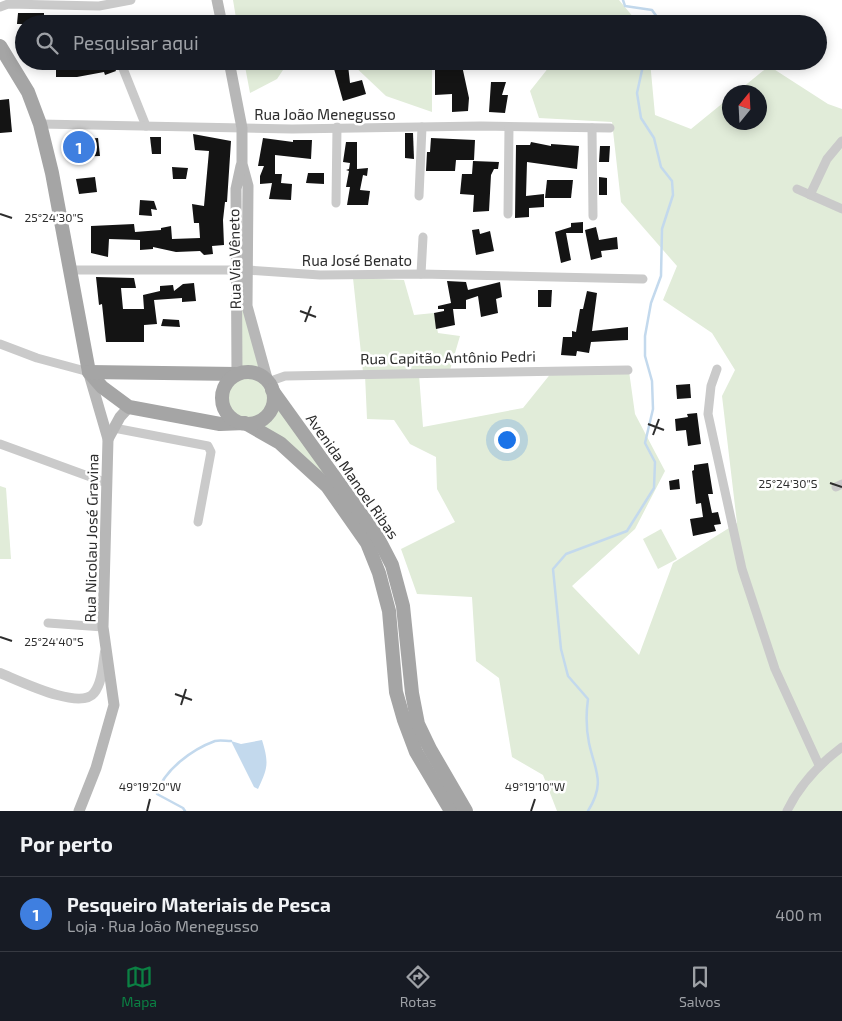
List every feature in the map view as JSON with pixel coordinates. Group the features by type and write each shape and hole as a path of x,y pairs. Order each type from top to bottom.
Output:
{"main road":[{"path":"217,0 220,15"},
{"path":"0,46 28,92 40,124 52,173 89,372 254,373 270,386 274,398 268,414 261,420 245,423 230,416 222,402 225,385 237,374"},
{"name":"Rua Via Vêneto","path":"232,70 242,128 242,164 248,186 242,270 235,299 237,374"},
{"name":"Rua Via Vêneto","path":"242,270 247,306 270,386"},
{"name":"Avenida Manoel Ribas","path":"89,372 102,387 130,407 267,435"},
{"name":"Rua Nicolau José Gravina","path":"79,811 96,768 112,718 113,691 105,651 103,627 108,439 89,372"},
{"name":"Avenida Manoel Ribas","path":"270,386 377,536 392,565 403,606 412,693 418,724 430,749 466,811"},
{"name":"Rua Nicolau José Gravina","path":"108,439 130,407"},
{"name":"Avenida Manoel Ribas","path":"220,424 245,423 267,435 293,454 327,486 367,543 379,573 389,611 396,692 404,720 416,752 451,811"}],"street":[{"path":"5,4 99,6 131,0"},
{"path":"124,70 146,126"},
{"name":"Rua João Menegusso","path":"40,124 242,128 610,128"},
{"path":"336,203 337,127"},
{"path":"419,196 422,127"},
{"path":"508,214 509,127"},
{"path":"592,128 594,216"},
{"path":"810,195 827,159 842,141"},
{"path":"797,189 842,209"},
{"path":"421,274 423,237"},
{"name":"Rua José Benato","path":"71,270 242,270 320,275 421,274 643,279"},
{"path":"0,344 37,358 89,372"},
{"path":"717,368 710,392 708,414 742,569 775,669 819,765"},
{"name":"Rua Capitão Antônio Pedri","path":"270,386 285,376 628,370"},
{"path":"114,428 208,446 211,452 198,522"},
{"path":"0,444 107,483"},
{"path":"48,623 103,627"},
{"path":"0,673 45,690 81,700 95,693 105,651"},
{"path":"787,811 806,778 819,765 842,748"}],"green space":[{"path":"233,0 619,0 632,15 236,15"},
{"path":"246,70 283,70 277,79 250,93"},
{"path":"359,70 432,70 432,112 386,96"},
{"path":"547,70 651,70 655,115 691,129 722,104 722,130 767,130 767,85 746,85 764,70 775,70 828,104 842,109 842,811 557,811 543,775 512,757 499,678 476,661 472,597 417,594 401,549 455,522 437,489 436,457 410,444 394,420 367,419 365,375 419,375 423,427 523,408 552,372 629,371 635,414 665,471 635,529 572,586 639,655 673,563 737,523 722,396 735,370 712,333 663,300 677,266 621,202 612,122 539,118 530,91"},
{"path":"353,278 404,280 414,315 434,313 438,333 460,336 450,370 363,372"},
{"path":"242,302 260,372 238,369"},
{"path":"248,378 262,384 268,398 262,412 248,418 234,412 228,398 234,384"},
{"path":"277,401 325,471 324,476 254,426 268,420"},
{"path":"0,486 6,488 11,559 0,559"},
{"path":"661,529 677,559 658,569 643,539"}],"water":[{"path":"262,740 266,754 266,765 264,776 258,789 254,787 231,741 241,744"}],"building":[{"path":"18,13 44,13 44,15 18,15"},
{"path":"56,70 116,71 105,75 104,72 77,77 56,77"},
{"path":"334,70 349,70 350,83 362,80 366,94 343,101"},
{"path":"435,70 463,70 469,98 468,111 452,112 452,94 435,95"},
{"path":"491,82 506,82 502,95 508,95 505,113 489,112"},
{"path":"9,99 12,132 0,133 0,100"},
{"path":"405,133 413,133 414,159 405,158"},
{"path":"193,134 231,141 227,202 225,202 223,220 224,245 212,246 213,254 204,255 200,251 176,252 153,247 153,249 140,250 140,240 109,239 108,257 91,253 91,226 134,224 135,232 161,230 161,228 171,226 172,239 200,238 199,223 194,223 192,204 204,206 209,151 195,150"},
{"path":"150,137 161,137 161,154 152,154"},
{"path":"98,138 100,156 71,157 73,140"},
{"path":"263,138 293,142 293,140 312,140 311,159 275,155 275,174 282,174 281,183 292,184 291,200 269,199 272,183 260,184 260,176 264,166 258,166"},
{"path":"431,138 475,140 474,160 456,160 455,171 426,171 427,152 430,152"},
{"path":"346,142 357,142 357,169 368,168 367,176 363,175 360,190 370,191 368,205 347,205 350,187 346,187 349,171 346,170 349,169 350,163 343,162"},
{"path":"531,142 551,146 551,144 579,146 577,169 527,162 526,196 544,194 544,207 529,208 529,217 515,218 516,145 530,145"},
{"path":"600,146 610,146 609,162 599,162"},
{"path":"473,161 499,162 498,169 494,169 491,175 489,211 473,212 474,195 460,194 462,174 472,174"},
{"path":"172,167 188,168 186,179 173,179"},
{"path":"308,173 324,173 324,184 306,183"},
{"path":"95,177 97,192 79,194 76,179"},
{"path":"599,177 607,178 607,195 599,195"},
{"path":"547,180 573,180 571,198 545,198"},
{"path":"140,200 154,201 157,210 151,209 152,216 139,215"},
{"path":"583,222 583,233 566,233 571,260 561,263 555,232 571,227 571,223"},
{"path":"596,227 599,240 617,237 618,249 601,251 602,257 591,260 585,230"},
{"path":"479,229 480,234 490,231 494,251 476,255 472,230"},
{"path":"96,277 134,278 136,288 121,288 123,309 144,309 143,295 160,291 160,286 173,285 174,291 183,284 194,283 196,301 182,302 182,298 154,300 157,324 144,325 144,342 106,342 102,304 99,305"},
{"path":"447,281 466,282 468,290 500,282 502,297 496,299 498,313 481,317 478,296 466,300 466,309 453,309 455,325 436,329 434,313 444,311 444,309 438,309 438,306 451,303"},
{"path":"538,290 552,290 551,307 538,307"},
{"path":"587,291 597,293 592,331 628,327 628,340 591,342 589,353 577,351 576,356 561,355 563,337 572,337 572,331 576,332 580,309 583,309"},
{"path":"163,319 179,320 180,327 161,326"},
{"path":"690,384 691,398 677,399 676,385"},
{"path":"697,413 701,444 688,446 686,430 676,431 675,419 688,417 687,414"},
{"path":"708,463 713,494 708,494 712,513 718,512 721,524 714,525 716,531 693,536 690,519 703,517 701,503 696,504 692,471 694,470 694,465"},
{"path":"679,479 680,489 670,490 669,481"}],"waterway":[{"path":"623,0 625,6 652,10 656,15"},
{"path":"588,811 597,792 598,784 587,732 588,699 568,676 561,649 553,569 566,554 627,531 654,488 655,462 645,443 653,409 652,381 645,356 645,336 651,303 661,276 662,229 673,195 672,181 661,167 654,138 641,118 637,93 642,70"},
{"path":"185,811 183,808 157,794 160,785 172,769 198,749 215,741 231,741"}],"place":[{"name":"Pesqueiro Materiais de Pesca","path":"79,147"}]}
